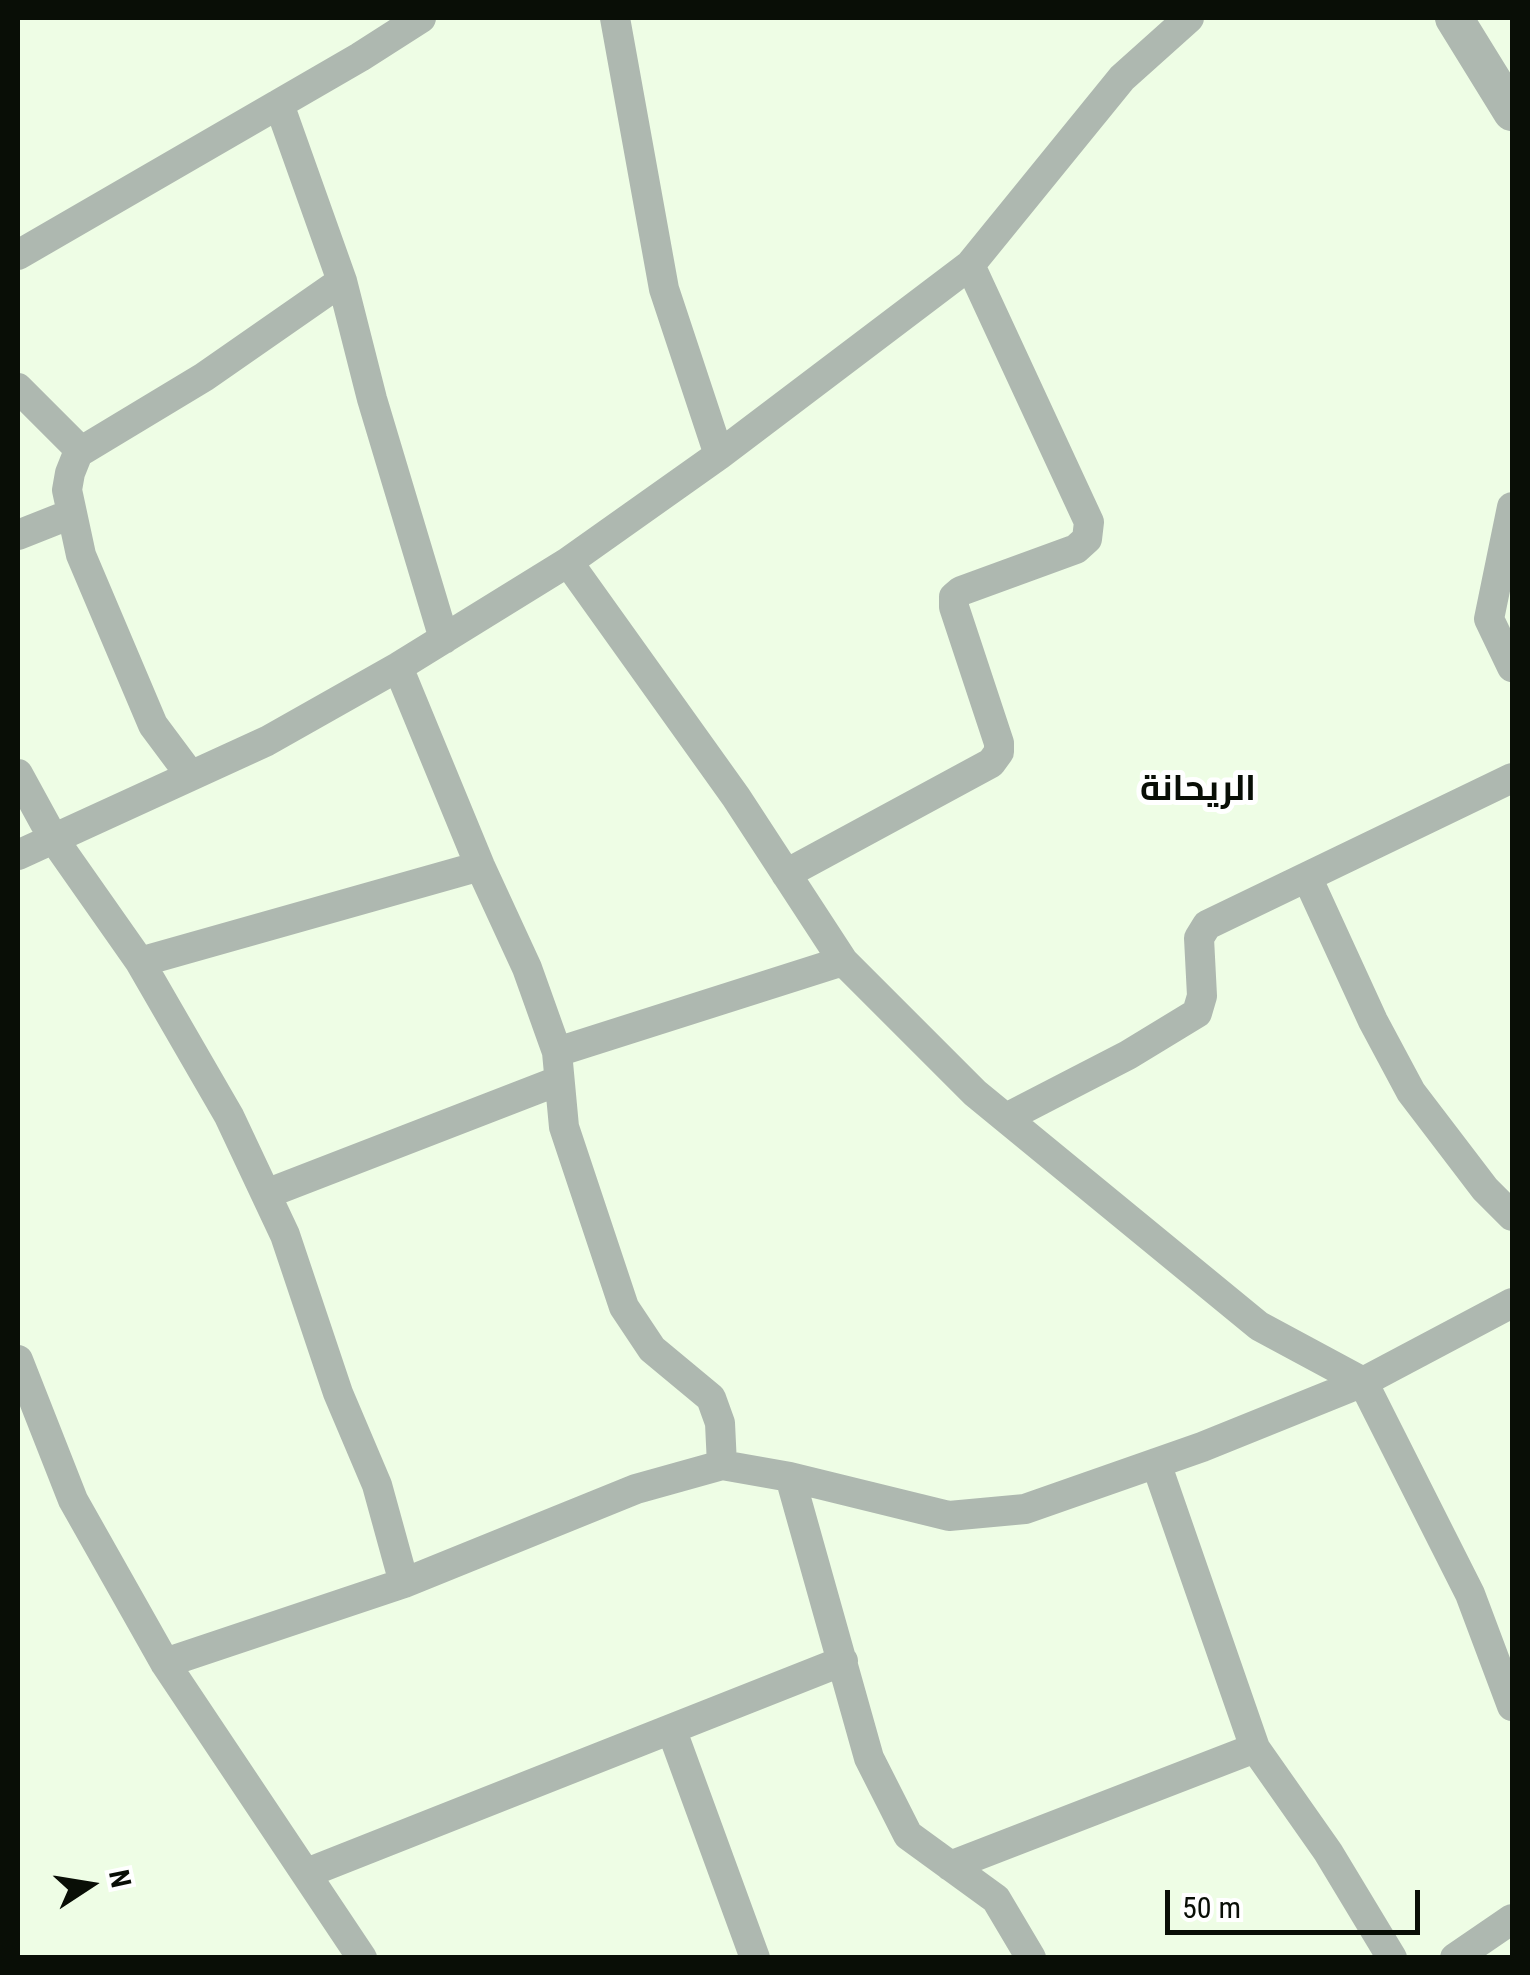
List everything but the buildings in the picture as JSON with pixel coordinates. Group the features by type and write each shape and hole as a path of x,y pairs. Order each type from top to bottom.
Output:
{"street":[{"path":"18,254 420,18"},
{"path":"615,18 664,290 719,455"},
{"path":"18,855 267,741 398,667 568,562 719,455 970,265 1122,78 1189,18"},
{"path":"1454,18 1510,95"},
{"path":"279,104 342,281 372,399 444,639"},
{"path":"786,874 991,763 999,752 999,743 954,597 960,591 1076,549 1088,539 1089,522 970,265"},
{"path":"78,452 204,376 342,281"},
{"path":"18,388 76,445 78,452 67,490 82,555 153,724 191,776"},
{"path":"1512,508 1489,619 1512,667"},
{"path":"18,535 71,514"},
{"path":"568,562 724,781 843,962 975,1093 1259,1326 1364,1382 1470,1594 1512,1706"},
{"path":"398,667 480,866 528,968 557,1066 564,1127 624,1307 652,1349 711,1398 720,1423 722,1465"},
{"path":"18,774 54,838 140,962 229,1116 285,1236 338,1393 377,1485 404,1584"},
{"path":"1006,1118 1198,1014 1202,996 1199,938 1207,925 1512,778"},
{"path":"140,962 480,866"},
{"path":"1307,877 1373,1021 1412,1092 1485,1189 1512,1216"},
{"path":"266,1194 557,1066 843,962"},
{"path":"165,1664 404,1584 636,1489 722,1465 790,1477 949,1516 1025,1508 1156,1463 1364,1382 1512,1303"},
{"path":"18,1360 74,1500 165,1664 362,1958"},
{"path":"1156,1463 1255,1748 1328,1852 1392,1958"},
{"path":"790,1477 869,1758 908,1835 996,1899 1023,1954"},
{"path":"307,1873 842,1661"},
{"path":"672,1730 755,1958"},
{"path":"950,1866 1255,1748"},
{"path":"1455,1958 1512,1920"}],"district":[{"name":"الريحانة","path":"1198,791"}]}
